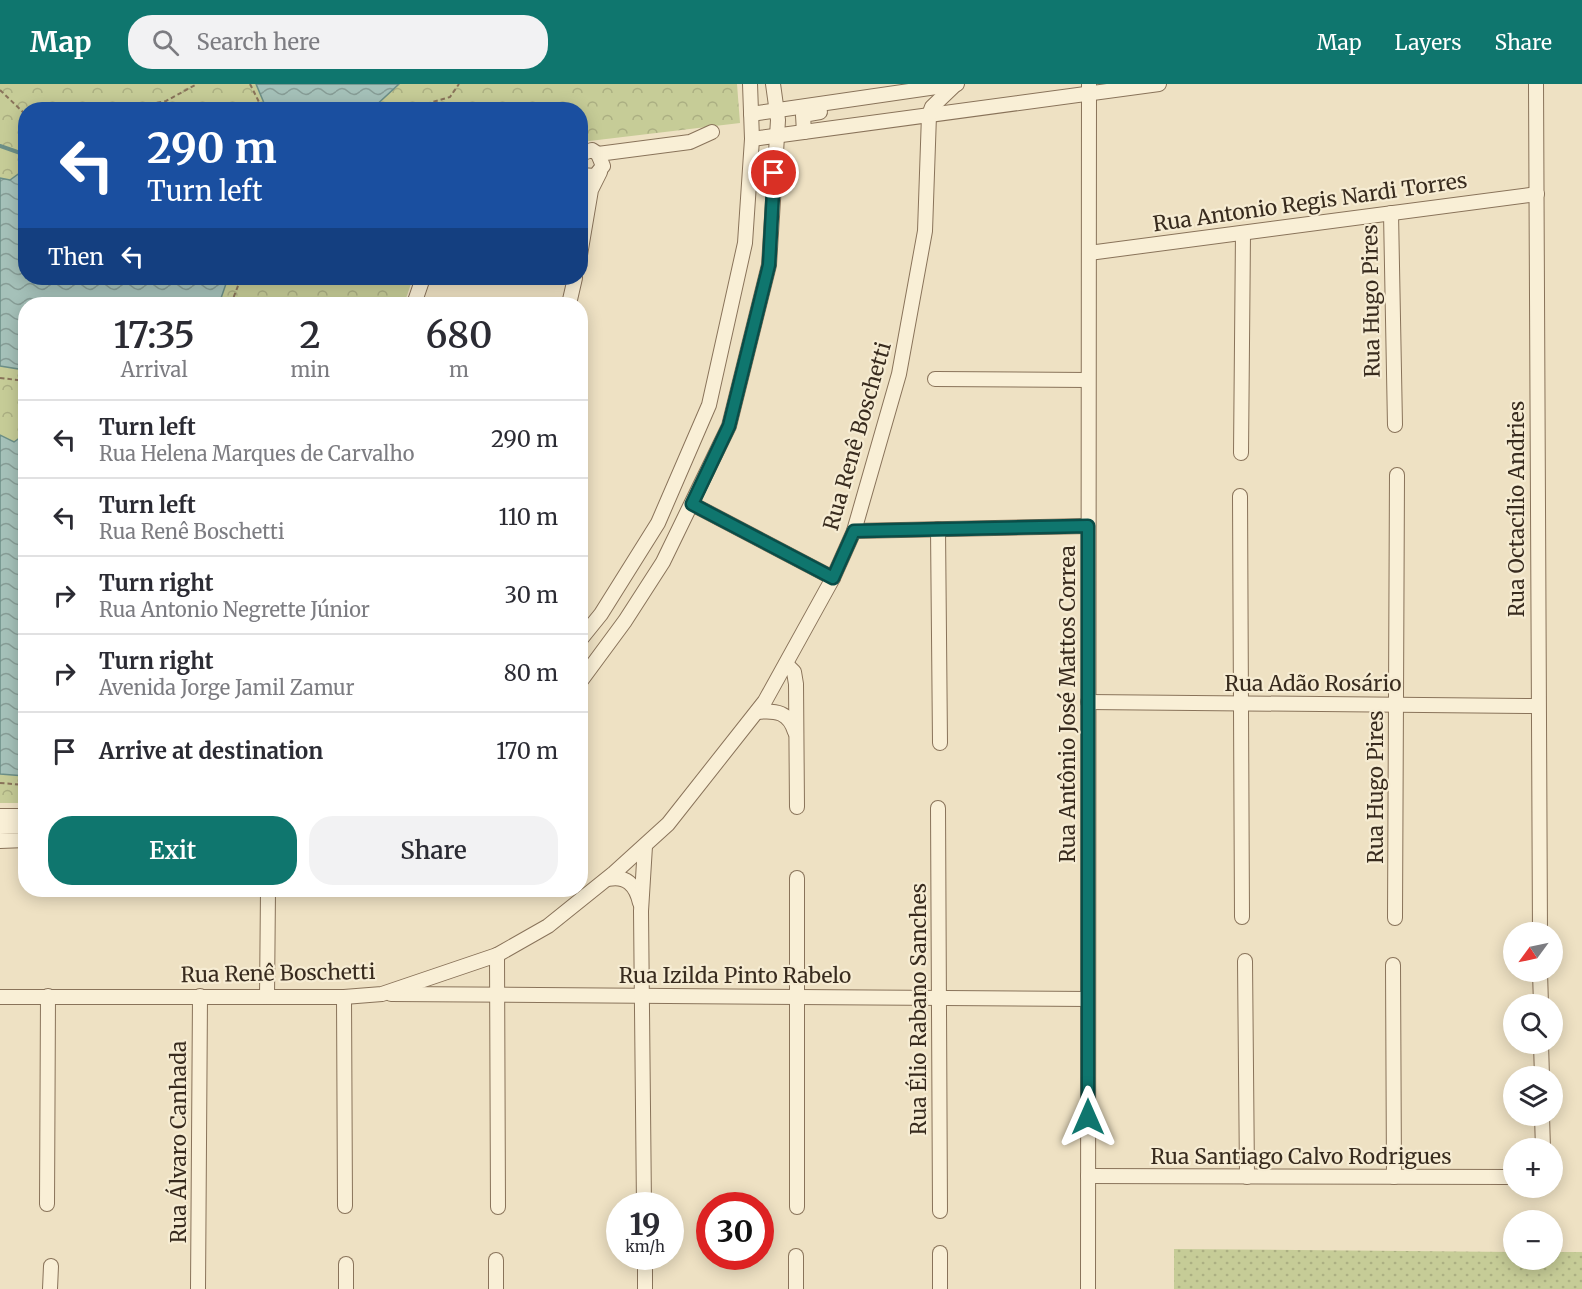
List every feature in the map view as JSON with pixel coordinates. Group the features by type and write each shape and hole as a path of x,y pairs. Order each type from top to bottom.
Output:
{"street":[{"path":"588,630 601,614 658,523 709,405 745,243 752,139 750,84"},
{"path":"588,671 625,621 663,562 729,426 769,265 777,136 777,111 773,84"},
{"path":"751,114 903,92 927,86 958,84"},
{"path":"929,115 932,107 958,84"},
{"path":"752,139 929,115 1089,89 1159,84"},
{"name":"Rua Octacílio Andries","path":"1536,84 1537,706 1540,922"},
{"name":"Rua Antônio José Mattos Correa","path":"1088,1289 1089,89"},
{"path":"804,132 801,127 803,115 879,104 903,92"},
{"name":"Rua Renê Boschetti","path":"588,895 668,824 757,712 833,578 854,531 899,374 925,231 929,115"},
{"path":"588,177 600,164 621,152 690,141 712,132"},
{"path":"588,151 592,150 600,164 588,208"},
{"path":"750,173 758,171 774,173"},
{"path":"588,185 591,190"},
{"name":"Rua Antonio Regis Nardi Torres","path":"1089,253 1537,194"},
{"name":"Rua Hugo Pires","path":"1391,213 1395,425"},
{"path":"1241,453 1243,233"},
{"path":"935,379 1088,380"},
{"name":"Rua Hugo Pires","path":"1395,918 1397,475"},
{"path":"1240,496 1243,703 1242,917"},
{"path":"692,504 833,578"},
{"path":"854,531 1088,526"},
{"path":"938,529 940,743"},
{"path":"786,664 794,672 796,684 798,807"},
{"name":"Rua Adão Rosário","path":"1088,702 1537,706"},
{"path":"757,712 781,712 792,722 797,737"},
{"name":"Rua Élio Rabano Sanches","path":"938,808 940,1211"},
{"path":"0,816 18,816"},
{"path":"0,827 18,826"},
{"path":"0,841 18,840"},
{"path":"644,1192 641,911 645,846"},
{"path":"608,879 618,877 630,883 638,892 641,911"},
{"path":"797,878 797,1208"},
{"path":"267,997 268,897"},
{"name":"Rua Renê Boschetti","path":"0,997 344,997 382,994 497,955 548,926 585,897"},
{"path":"497,955 498,1208"},
{"path":"1245,961 1247,1177"},
{"path":"1393,965 1394,1177"},
{"name":"Rua Izilda Pinto Rabelo","path":"382,994 1088,999"},
{"path":"47,1204 48,996"},
{"name":"Rua Álvaro Canhada","path":"198,1289 200,996"},
{"path":"344,997 345,1206"},
{"name":"Rua Santiago Calvo Rodrigues","path":"1088,1176 1503,1177"},
{"path":"940,1253 940,1289"},
{"path":"796,1256 796,1289"},
{"path":"496,1260 496,1289"},
{"path":"346,1264 346,1289"},
{"path":"50,1289 51,1266"},
{"path":"645,1270 645,1289"}],"path":[{"path":"161,102 197,84"},
{"path":"250,84 259,102"},
{"path":"436,102 450,97 459,84"},
{"path":"0,90 18,107"},
{"path":"0,378 18,380"},
{"path":"0,783 18,784"}],"green space":[{"path":"0,84 737,84 740,123 588,141 588,102 18,102 18,285 411,285 406,297 18,297 18,803 0,803"},
{"path":"1174,1249 1503,1252 1503,1270 1563,1270 1563,1252 1582,1252 1582,1289 1174,1289"}],"water":[{"path":"256,84 399,84 380,102 264,102"},
{"path":"18,174 18,285 226,285 221,297 18,297 18,369 0,366 0,178 10,180"},
{"path":"0,435 14,442 18,439 18,775 0,774"}],"waterway":[{"path":"0,146 18,152"}],"route":[{"path":"774,173 769,265 729,426 692,504 833,578 854,531 1088,526 1088,1117"}]}
